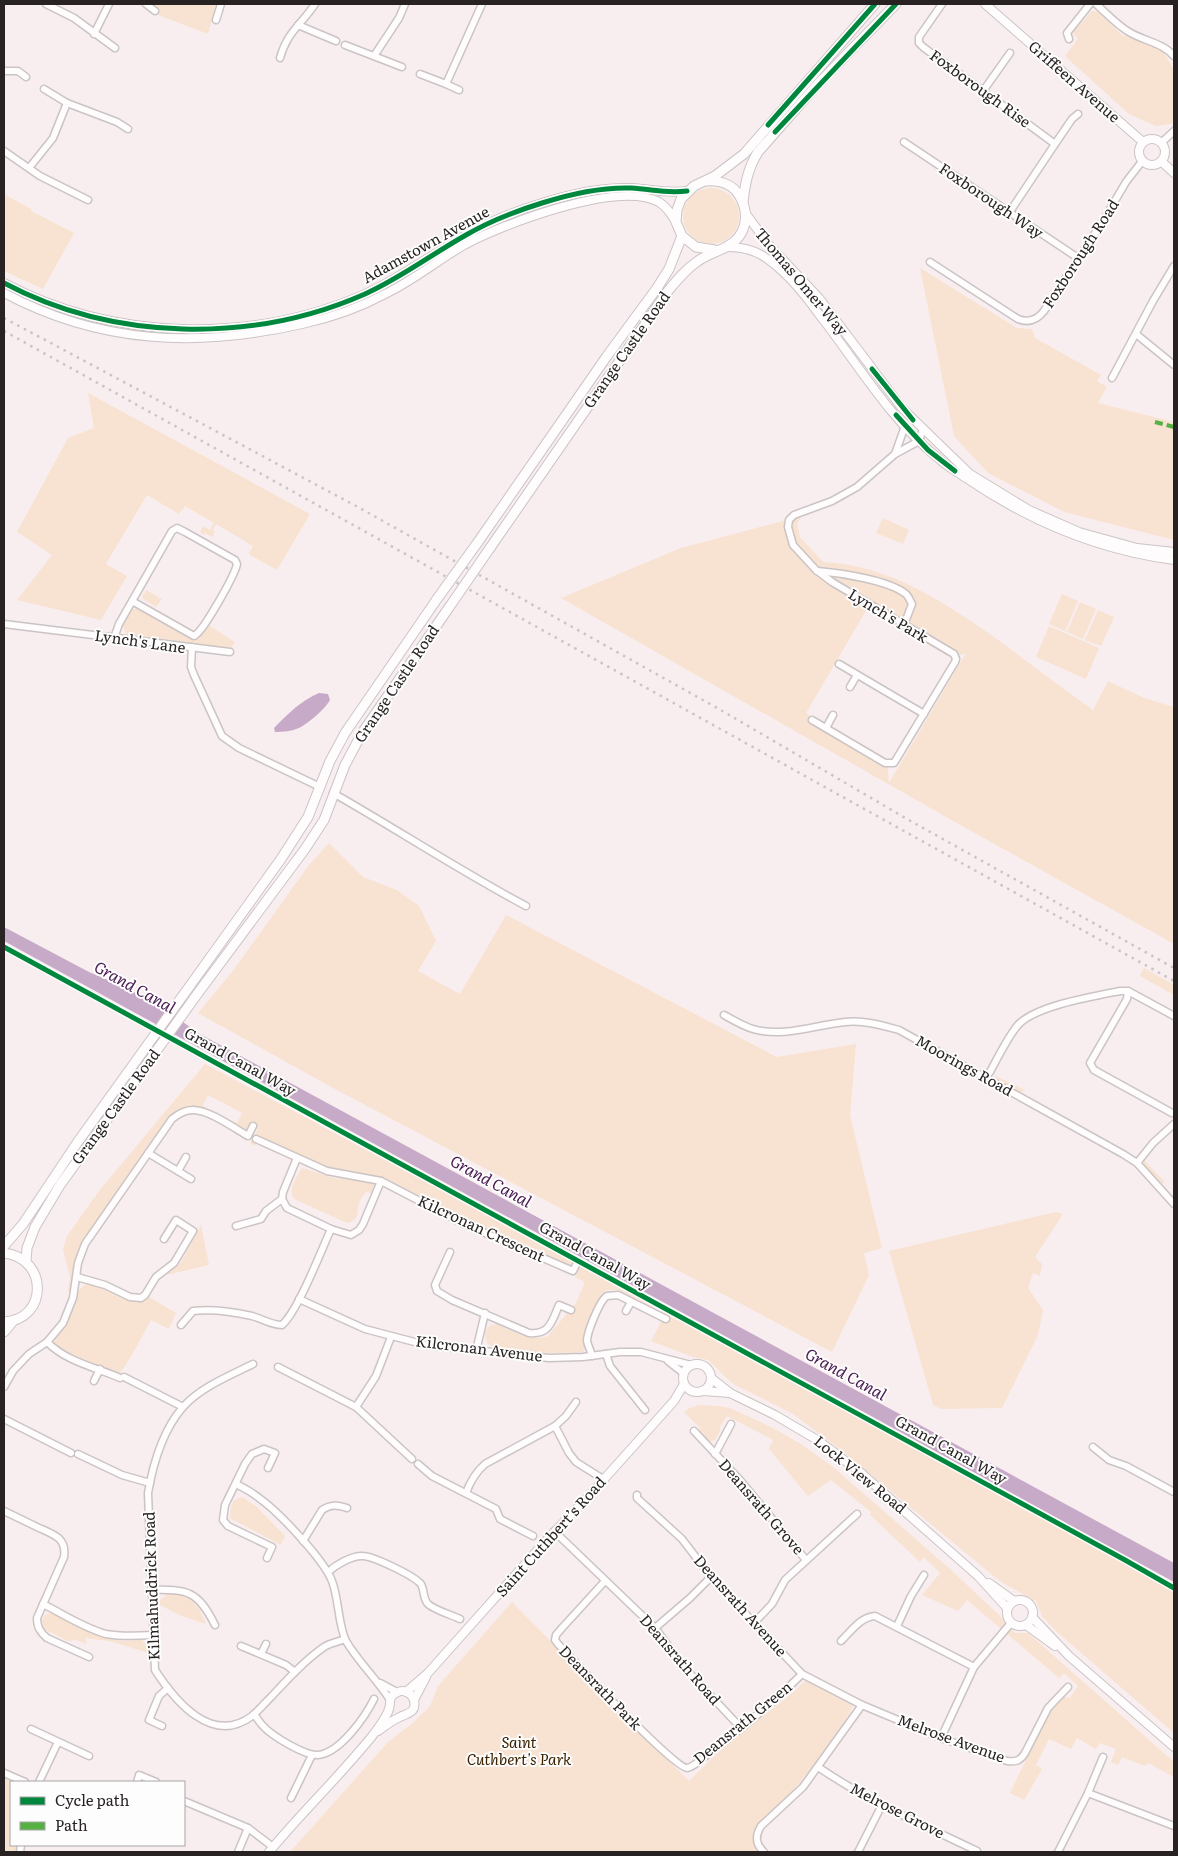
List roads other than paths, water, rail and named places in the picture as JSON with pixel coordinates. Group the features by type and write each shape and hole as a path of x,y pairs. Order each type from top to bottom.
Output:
{"main road":[{"path":"682,236 676,222 678,204 687,191 733,164 744,154 875,4"},
{"path":"743,203 747,176 758,152 816,86 896,4"},
{"path":"706,181 717,181 730,186 738,193 743,203 746,214 743,231 727,247"},
{"name":"Grange Castle Road","path":"4,1246 22,1224 77,1143 281,859 308,817 330,761 345,733 601,364 657,288 669,269 682,236 701,250 717,250"},
{"name":"Grange Castle Road","path":"26,1262 27,1248 35,1227 60,1185 198,993 308,845 324,820 333,793 362,733 668,291 682,274 698,260 727,247"},
{"path":"4,1253 18,1256 32,1269 36,1279 37,1292 36,1298 29,1310 14,1320 4,1332"},
{"path":"4,1322 14,1320"}],"street":[{"path":"46,4 74,18 115,48"},
{"path":"94,34 109,4"},
{"path":"146,4 155,11"},
{"path":"216,20 221,4"},
{"path":"280,58 284,44 315,4"},
{"path":"374,56 405,4"},
{"path":"446,84 482,4"},
{"name":"Foxborough Rise","path":"942,4 919,37 919,42 923,47 1055,144"},
{"name":"Griffeen Avenue","path":"983,4 1143,142"},
{"path":"1069,39 1067,33 1090,4"},
{"path":"1096,4 1128,32 1145,41 1160,45 1174,56"},
{"path":"298,25 336,41"},
{"path":"345,45 402,67"},
{"path":"983,91 1010,53"},
{"path":"4,71 18,71 26,77"},
{"path":"420,74 459,90"},
{"path":"44,89 67,103 117,122 128,129"},
{"path":"29,168 53,138 67,103"},
{"path":"1009,213 1072,119 1078,114"},
{"path":"1161,143 1174,131"},
{"path":"1151,139 1161,143 1164,150 1161,161 1150,164 1143,160 1139,153 1143,142 1151,139"},
{"name":"Foxborough Way","path":"904,142 1078,258"},
{"path":"4,151 40,176 88,200"},
{"name":"Foxborough Road","path":"930,262 1018,319 1030,321 1042,314 1126,182 1143,160"},
{"path":"1161,161 1174,172"},
{"name":"Adamstown Avenue","path":"4,283 52,305 104,320 194,330 233,328 282,321 324,309 364,294 396,278 474,230 542,203 587,192 615,188 645,189 671,193 687,191"},
{"name":"Adamstown Avenue","path":"4,293 54,315 95,328 135,336 198,338 242,334 303,324 347,310 388,293 464,245 506,225 542,212 610,198 642,197 660,203 670,212 676,222"},
{"name":"Thomas Omer Way","path":"746,214 769,245 819,298 902,408 970,474 1028,510 1054,522 1103,540 1137,548 1174,552"},
{"name":"Thomas Omer Way","path":"727,247 739,247 760,254 791,281 817,311 905,426 938,459 994,497 1052,527 1102,545 1174,560"},
{"path":"1112,378 1174,266"},
{"path":"1136,334 1174,366"},
{"path":"895,454 905,426"},
{"path":"895,454 919,441 923,429"},
{"name":"Lynch's Park","path":"812,720 890,764 894,763 956,659 954,654 832,582 816,570 793,545 788,527 794,515 832,501 857,487 895,454"},
{"path":"114,638 119,624 132,601 172,531 177,528 235,560 237,564 230,582 198,635 194,636 178,628 132,601"},
{"path":"816,570 868,580 897,589 908,596 912,604 904,625"},
{"name":"Lynch's Lane","path":"4,624 192,648 191,667 222,736 239,748 320,787"},
{"path":"192,648 230,652"},
{"path":"839,664 924,714"},
{"path":"850,687 857,675"},
{"path":"826,728 833,715"},
{"path":"333,793 457,868 526,906"},
{"path":"990,1072 1019,1024 1030,1016 1062,1004 1120,991 1128,991 1174,1016"},
{"path":"1128,991 1127,999 1090,1063 1094,1070 1172,1113"},
{"name":"Moorings Road","path":"724,1016 753,1029 771,1032 806,1029 846,1022 873,1023 898,1030 1106,1143 1137,1163 1174,1204"},
{"path":"4,1387 13,1371 29,1354 47,1342 63,1323 74,1293 78,1263 85,1244 172,1120 180,1112 192,1109 209,1114 248,1136 253,1126"},
{"path":"1137,1163 1153,1143 1174,1124"},
{"name":"Kilcronan Crescent","path":"256,1139 327,1171 382,1181 462,1223 573,1271 578,1263"},
{"path":"148,1153 190,1179"},
{"path":"178,1171 186,1157"},
{"path":"297,1158 283,1192 282,1199 287,1208 331,1229 351,1235 359,1230 382,1181"},
{"path":"236,1226 261,1219 266,1211 282,1199"},
{"path":"77,1277 105,1285 130,1297 141,1298 145,1295 156,1277 174,1263 193,1231 176,1220 164,1239"},
{"path":"181,1325 193,1310 203,1310 250,1316 268,1323 282,1325 299,1299 331,1229"},
{"path":"450,1252 435,1285 437,1291 452,1300 529,1333 537,1333 549,1327 559,1305 571,1310"},
{"path":"592,1356 587,1339 603,1298 614,1294 666,1319"},
{"name":"Kilcronan Avenue","path":"299,1299 365,1329 426,1345 549,1358 641,1352 654,1354 665,1359 683,1373"},
{"path":"626,1311 631,1302"},
{"path":"476,1351 485,1313"},
{"path":"356,1407 376,1376 391,1337"},
{"path":"47,1342 69,1359 122,1378 183,1407"},
{"path":"606,1354 610,1366 645,1410"},
{"name":"Kilcronan Avenue","path":"665,1359 691,1364"},
{"name":"Kilmahuddrick Road","path":"252,1364 199,1393 183,1407 160,1447 148,1493 155,1670 189,1712 216,1725 232,1724 245,1720 254,1714 295,1672 324,1647 345,1639"},
{"path":"691,1364 705,1366 711,1378 709,1386 703,1391 692,1391 684,1384 683,1373 691,1364"},
{"path":"278,1367 356,1407 412,1459"},
{"path":"94,1381 100,1369"},
{"name":"Lock View Road","path":"711,1378 730,1393 775,1415 819,1441 860,1472 978,1576 1007,1608 1007,1616 1011,1623 1018,1626 1026,1625 1069,1656 1174,1747"},
{"name":"Saint Cuthbert’s Road","path":"374,1734 400,1716 406,1716 412,1712 415,1704 414,1700 428,1674 554,1531 674,1401 684,1384"},
{"name":"Saint Cuthbert’s Road","path":"674,1401 692,1391"},
{"name":"Lock View Road","path":"703,1391 730,1393"},
{"path":"466,1493 479,1469 485,1464 555,1426 566,1416 576,1402"},
{"path":"4,1419 122,1475 150,1483"},
{"name":"Deansrath Grove","path":"715,1454 731,1424"},
{"path":"555,1426 569,1453 576,1462 603,1479"},
{"name":"Deansrath Grove","path":"694,1431 740,1480 806,1560"},
{"path":"1093,1447 1109,1460 1126,1466 1174,1492"},
{"path":"267,1558 272,1547 228,1526 223,1520 225,1505 245,1464 252,1454 264,1449 275,1453 268,1468"},
{"path":"418,1464 432,1476 496,1509 500,1520 533,1536"},
{"path":"236,1484 260,1498 303,1541 328,1572 333,1583 345,1639 360,1664 379,1682 410,1694 414,1700"},
{"name":"Deansrath Avenue","path":"637,1495 637,1498 682,1539 711,1577 802,1674 829,1687"},
{"path":"303,1541 318,1516 326,1507 337,1505 347,1508"},
{"path":"4,1511 58,1537 64,1544 64,1557 37,1618 37,1625 41,1633 89,1657"},
{"path":"754,1623 772,1604 785,1580 857,1514"},
{"name":"Deansrath Road","path":"554,1531 655,1628 683,1666 740,1727"},
{"path":"328,1572 335,1566 358,1556 369,1557 414,1578 422,1584 425,1599 429,1605 460,1619"},
{"path":"897,1626 911,1596 924,1576"},
{"name":"Lock View Road","path":"978,1576 1014,1601 1023,1600 1030,1605 1033,1613 1032,1617 1069,1656"},
{"path":"655,1628 711,1577"},
{"name":"Deansrath Park","path":"605,1581 556,1635 555,1640 662,1751 681,1768"},
{"path":"151,1590 175,1589 190,1594 206,1607 215,1625"},
{"path":"1007,1608 1014,1601"},
{"path":"43,1604 92,1629 106,1634 121,1636 153,1635"},
{"path":"842,1641 867,1617 875,1616 974,1667"},
{"path":"1026,1625 1032,1617"},
{"path":"941,1738 974,1667 1011,1623"},
{"path":"261,1654 266,1644"},
{"path":"241,1646 286,1665 295,1672"},
{"name":"Saint Cuthbert’s Road","path":"271,1850 374,1734 390,1704 402,1692 428,1674"},
{"name":"Deansrath Green","path":"681,1768 693,1765 775,1701 802,1674"},
{"path":"379,1682 392,1712 400,1716"},
{"name":"Melrose Avenue","path":"829,1687 862,1705 941,1738 1007,1761 1015,1762 1021,1760 1048,1708 1068,1686"},
{"path":"162,1726 148,1720 159,1696 168,1688"},
{"path":"254,1714 274,1736 312,1754 319,1755 331,1750 363,1718 374,1699"},
{"path":"764,1852 759,1848 756,1840 761,1826 803,1787 862,1705"},
{"path":"31,1730 89,1756"},
{"path":"39,1781 58,1742"},
{"path":"291,1798 312,1754"},
{"path":"1058,1852 1088,1793 1103,1757"},
{"name":"Melrose Grove","path":"818,1767 882,1805 978,1851"},
{"path":"4,1772 23,1781"},
{"path":"138,1781 139,1775 154,1781"},
{"path":"1088,1793 1174,1826"},
{"path":"185,1801 248,1828 271,1850"},
{"path":"858,1852 882,1805"},
{"path":"238,1852 248,1828"}],"railway":[{"path":"4,318 356,506 719,709 907,819 1174,968"},
{"path":"4,331 1174,981"}],"water label":[{"name":"Grand Canal","path":"135,987"},
{"name":"Grand Canal","path":"491,1181"},
{"name":"Grand Canal","path":"846,1374"}],"park label":[{"name":"Saint Cuthbert's Park","path":"519,1752"}]}
